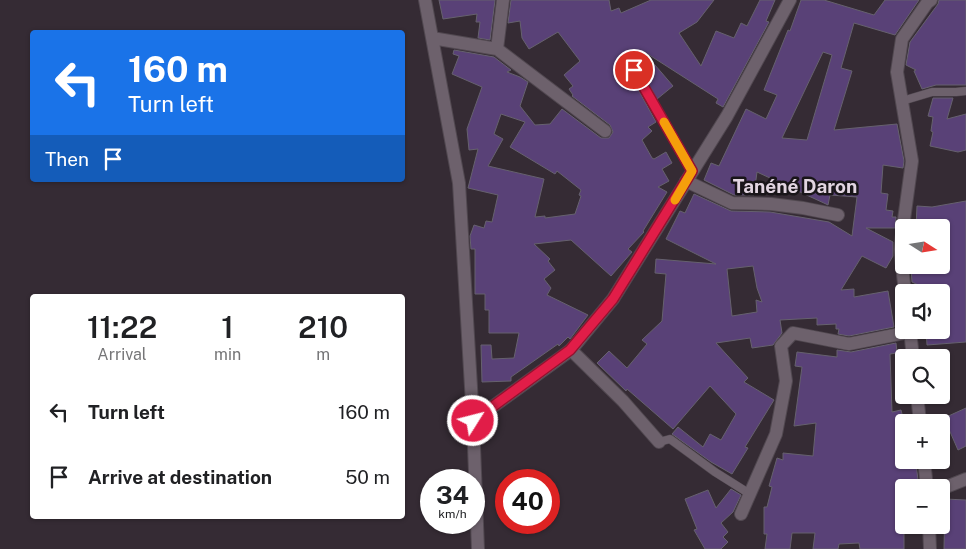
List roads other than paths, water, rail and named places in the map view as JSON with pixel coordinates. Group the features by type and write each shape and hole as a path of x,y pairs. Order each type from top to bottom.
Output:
{"street":[{"path":"425,0 459,183 473,421 478,549"},
{"path":"498,49 503,0"},
{"path":"473,421 570,350 613,299 727,116 790,0"},
{"path":"904,284 900,249 912,161 897,72 902,39 930,0"},
{"path":"432,38 498,49 605,131"},
{"path":"689,176 732,203 771,204 838,215"},
{"path":"741,514 776,434 786,381 781,346 792,333 849,344 895,334"},
{"path":"570,350 623,401 660,442"},
{"path":"950,485 966,479"},
{"path":"929,534 930,549"}],"lane":[{"path":"634,70 689,176"},
{"path":"902,101 932,92 966,91"},
{"path":"660,442 670,439 714,472 750,494"}],"district":[{"name":"Tanéné Daron","path":"795,186"}]}
